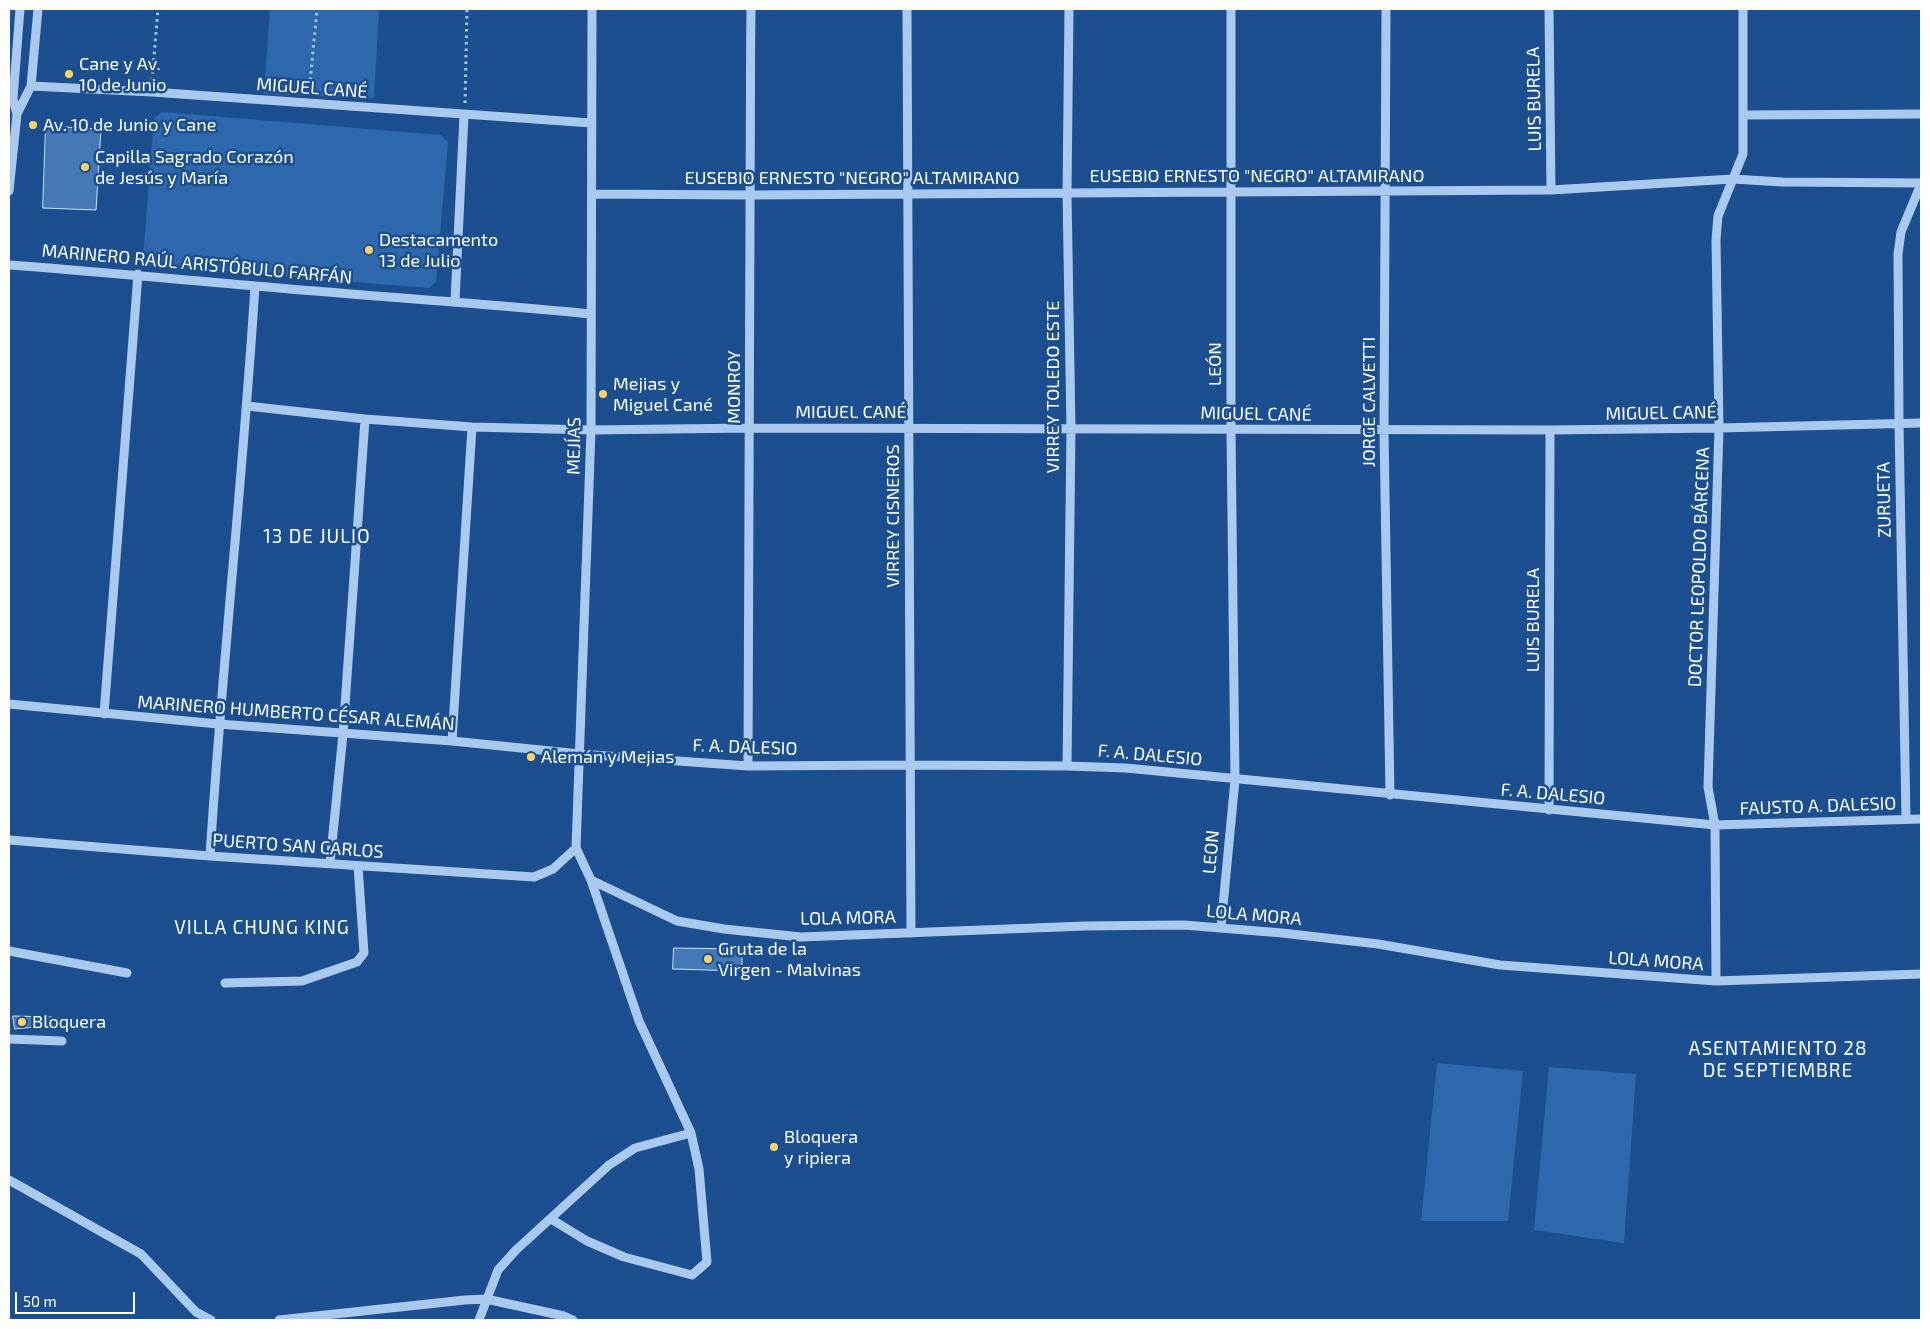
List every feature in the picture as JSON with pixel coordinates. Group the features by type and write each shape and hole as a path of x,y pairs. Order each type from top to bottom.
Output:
{"street":[{"path":"17,114 11,99 20,9"},
{"path":"9,191 17,114 31,86 38,9"},
{"name":"MEJÍAS","path":"550,1219 587,1241 624,1257 692,1274 707,1262 699,1169 691,1133 639,1021 591,880 576,848 591,430 592,9"},
{"name":"MONROY","path":"748,766 751,9"},
{"name":"VIRREY CISNEROS","path":"907,9 911,933"},
{"name":"VIRREY TOLEDO ESTE","path":"1067,766 1070,429 1067,194 1069,9"},
{"name":"LEÓN","path":"1232,9 1231,430 1235,780"},
{"name":"JORGE CALVETTI","path":"1386,9 1384,431 1390,795"},
{"name":"LUIS BURELA","path":"1550,9 1552,190"},
{"name":"DOCTOR LEOPOLDO BÁRCENA","path":"1716,981 1715,825 1708,787 1719,428 1716,240 1718,216 1743,154 1743,9"},
{"path":"11,99 31,86"},
{"name":"MIGUEL CANÉ","path":"31,86 152,92 591,124"},
{"path":"1743,115 1921,114"},
{"path":"455,301 464,115"},
{"name":"EUSEBIO ERNESTO \"NEGRO\" ALTAMIRANO","path":"593,194 1067,194 1231,191 1552,190 1733,178 1782,182 1921,183"},
{"name":"ZURUETA","path":"1906,819 1898,254 1901,232 1921,183"},
{"name":"MARINERO RAÚL ARISTÓBULO FARFÁN","path":"9,265 138,274 255,286 455,301 592,314"},
{"path":"104,714 138,274"},
{"path":"210,856 218,724 247,406 255,286"},
{"name":"MIGUEL CANÉ","path":"247,406 366,419 472,427 591,430 909,428 1384,431 1719,428 1921,423"},
{"path":"330,864 343,734 366,419"},
{"path":"452,741 472,427"},
{"name":"LUIS BURELA","path":"1549,810 1550,430"},
{"name":"MARINERO HUMBERTO CÉSAR ALEMÁN","path":"9,704 218,724 452,741 580,754"},
{"name":"F. A. DALESIO","path":"580,754 748,766 910,764 1126,768 1715,825"},
{"name":"LEON","path":"1220,927 1235,780"},
{"name":"FAUSTO A. DALESIO","path":"1715,825 1921,819"},
{"name":"PUERTO SAN CARLOS","path":"9,840 210,856 534,877 553,869 576,848"},
{"path":"225,983 302,982 357,962 364,952 358,866"},
{"name":"LOLA MORA","path":"591,880 677,920 724,928 801,937 1085,926 1184,925 1220,927 1378,944 1500,965 1716,981 1921,974"},
{"path":"9,950 127,973"},
{"path":"9,1039 62,1041"},
{"path":"479,1320 498,1270 516,1250 609,1165 634,1148 691,1133"},
{"path":"9,1180 141,1254 196,1312 211,1320"},
{"path":"280,1320 465,1300 486,1300 564,1316 572,1320"}],"path":[{"path":"152,92 158,9"},
{"path":"308,104 317,9"},
{"path":"464,115 467,9"}],"shaded area":[{"path":"270,9 379,9 374,98 264,94"},
{"path":"162,112 441,135 448,142 436,282 429,288 149,266 143,258 154,118"},
{"path":"1437,1063 1523,1071 1508,1221 1421,1221"},
{"path":"1549,1067 1636,1074 1624,1243 1534,1230"}],"building":[{"path":"46,126 101,129 96,210 43,208"},
{"name":"Gruta de la Virgen - Malvinas","path":"674,948 742,949 742,971 673,969"},
{"path":"13,1016 52,1017 53,1025 15,1029"}],"place":[{"name":"Cane y Av. 10 de Junio","path":"69,74"},
{"name":"Av. 10 de Junio y Cane","path":"33,125"},
{"name":"Capilla Sagrado Corazón de Jesús y María","path":"85,167"},
{"name":"Destacamento 13 de Julio","path":"369,250"},
{"name":"Mejias y Miguel Cané","path":"603,394"},
{"name":"Alemán y Mejias","path":"531,757"},
{"name":"Gruta de la Virgen - Malvinas","path":"708,959"},
{"name":"Bloquera","path":"22,1022"},
{"name":"Bloquera y ripiera","path":"774,1147"}],"district":[{"name":"13 DE JULIO","path":"317,537"},
{"name":"VILLA CHUNG KING","path":"262,928"},
{"name":"ASENTAMIENTO 28 DE SEPTIEMBRE","path":"1778,1060"}]}
